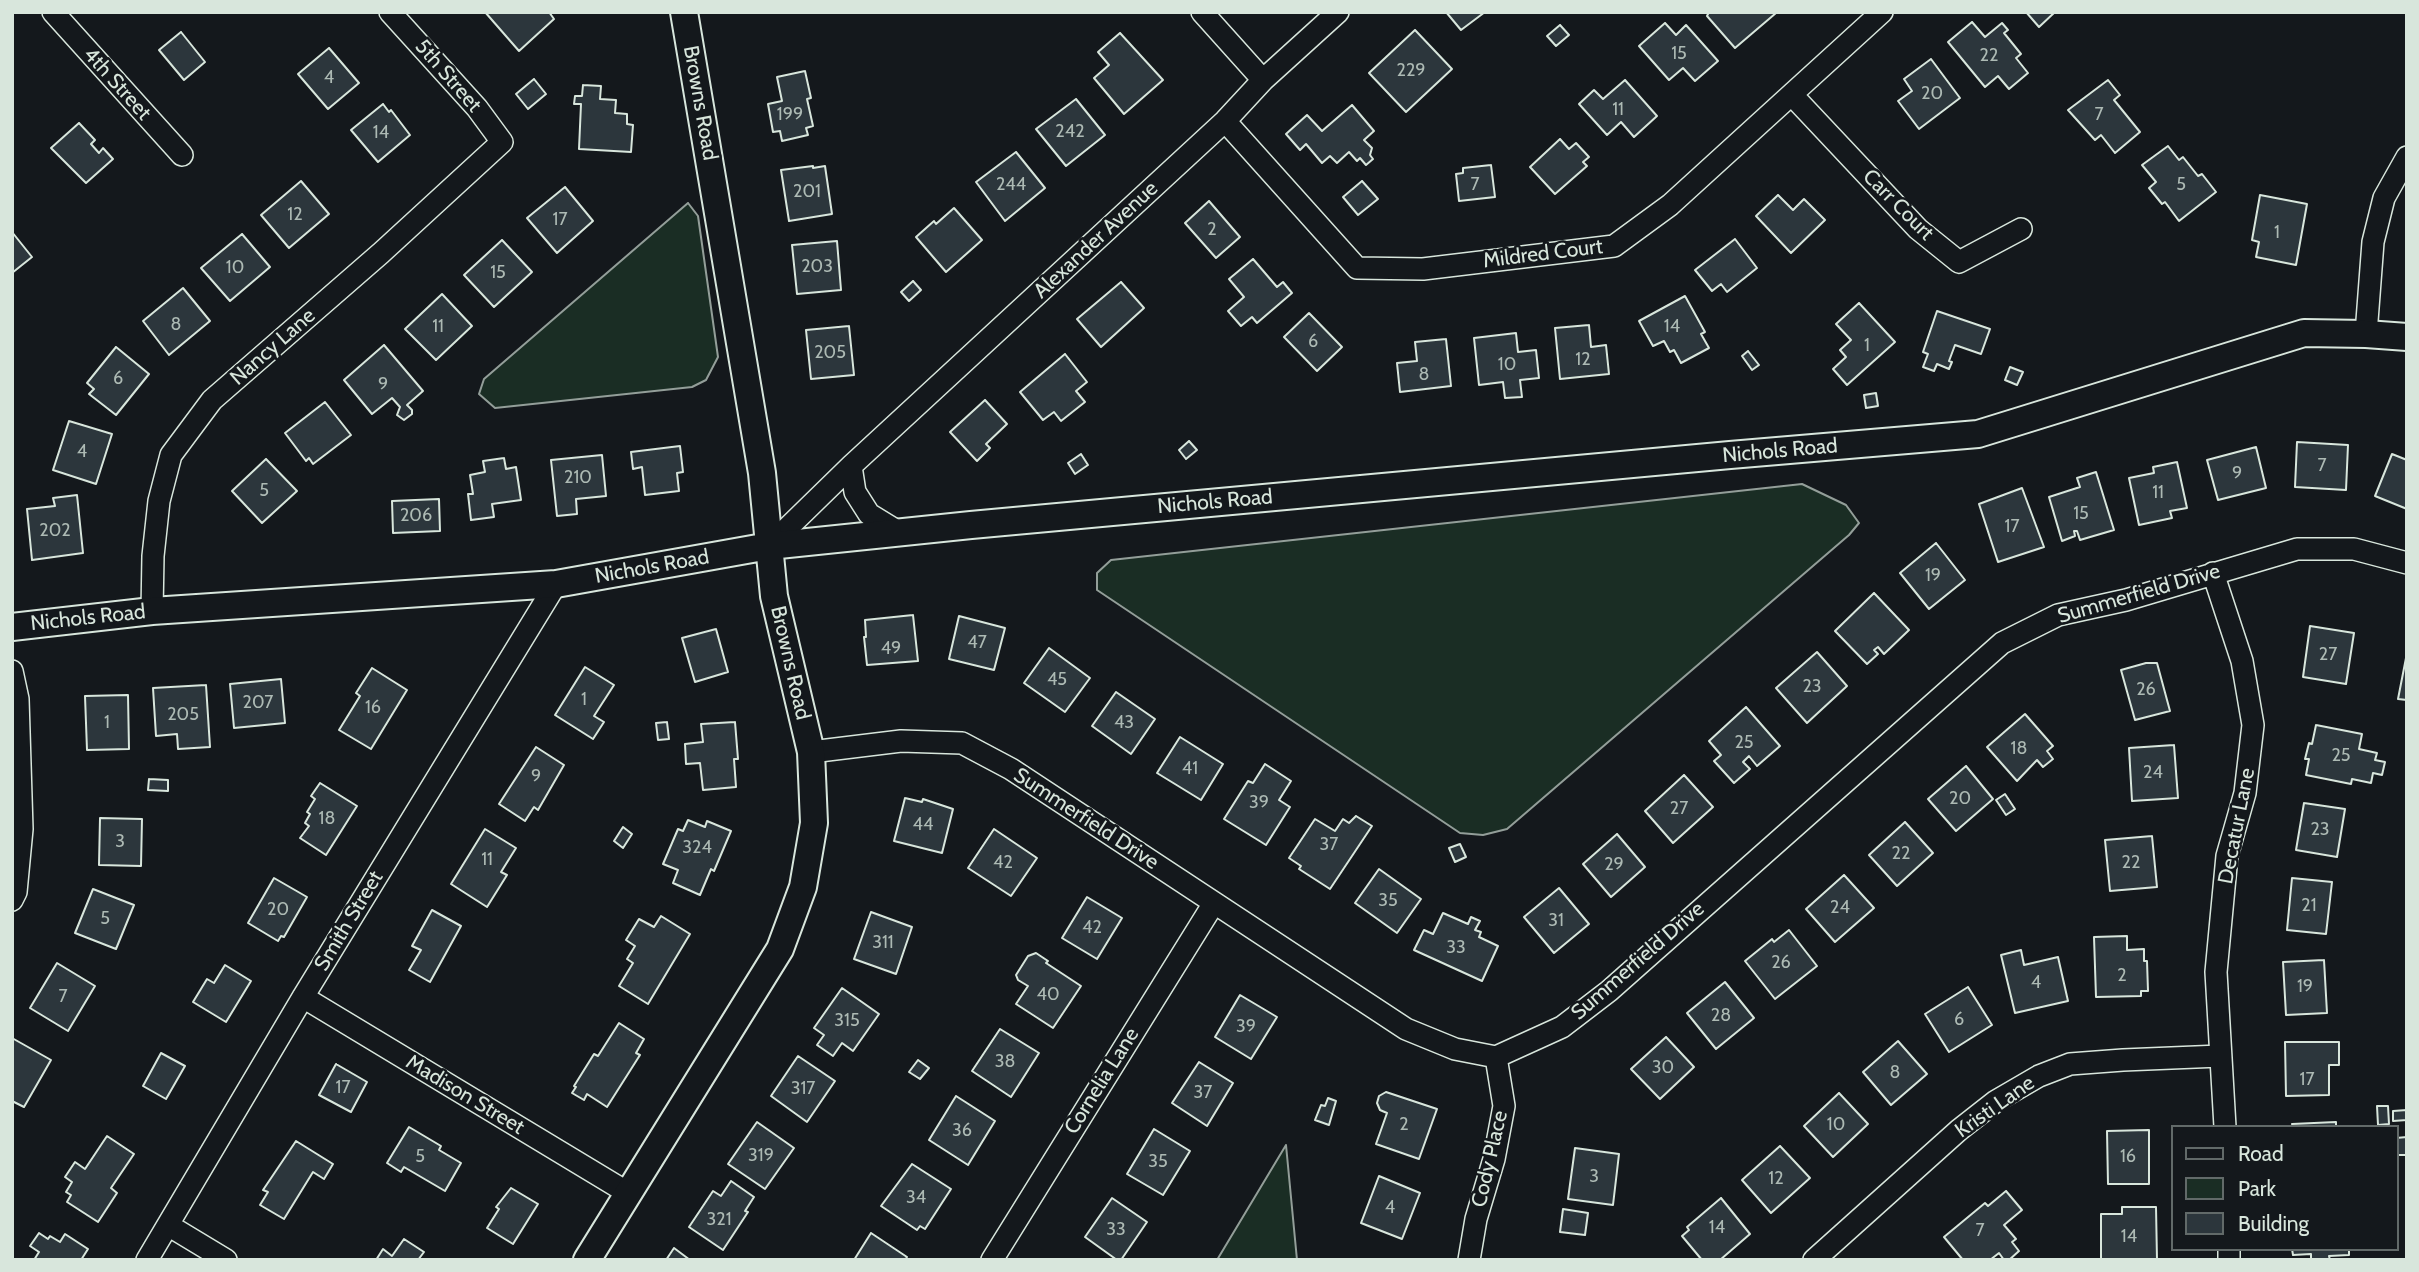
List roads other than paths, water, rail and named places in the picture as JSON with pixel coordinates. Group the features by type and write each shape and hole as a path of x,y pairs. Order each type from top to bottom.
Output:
{"street":[{"name":"4th Street","path":"53,12 182,155"},
{"name":"5th Street","path":"390,12 477,108 502,142"},
{"name":"Browns Road","path":"587,1260 780,949 803,887 814,823 811,752 774,596 762,473 684,12"},
{"path":"1202,12 1263,80"},
{"name":"Alexander Avenue","path":"769,546 851,466 1225,121 1263,80 1338,12"},
{"name":"Mildred Court","path":"1225,121 1357,268 1423,269 1614,246 1670,205 1882,12"},
{"name":"Carr Court","path":"1792,95 1918,229 1959,262 2021,229"},
{"name":"Nancy Lane","path":"152,611 153,556 159,501 171,455 212,400 381,253 502,142"},
{"path":"2366,334 2373,242 2384,198 2407,157"},
{"name":"Nichols Road","path":"12,627 152,611 555,584 769,546 1730,454 1978,434 2304,333 2407,337"},
{"path":"851,466 855,492 869,514 900,533"},
{"name":"Summerfield Drive","path":"811,752 901,741 962,743 1011,769 1406,1029 1455,1049 1496,1057 1562,1027 1609,990 2002,643 2059,615 2126,600 2297,549 2354,549 2407,563"},
{"name":"Decatur Lane","path":"2213,573 2242,661 2253,725 2245,793 2227,856 2216,972 2225,1125"},
{"name":"Smith Street","path":"147,1260 303,997 555,584"},
{"path":"12,671 18,699 22,829 16,892 12,900"},
{"name":"Cornelia Lane","path":"992,1260 1213,903"},
{"name":"Madison Street","path":"303,997 628,1193"},
{"name":"Kristi Lane","path":"1814,1260 1959,1130 1996,1101 2039,1076 2070,1064 2220,1056"},
{"name":"Cody Place","path":"1469,1260 1476,1219 1494,1159 1504,1106 1496,1057"},
{"path":"168,1224 226,1260"}]}
